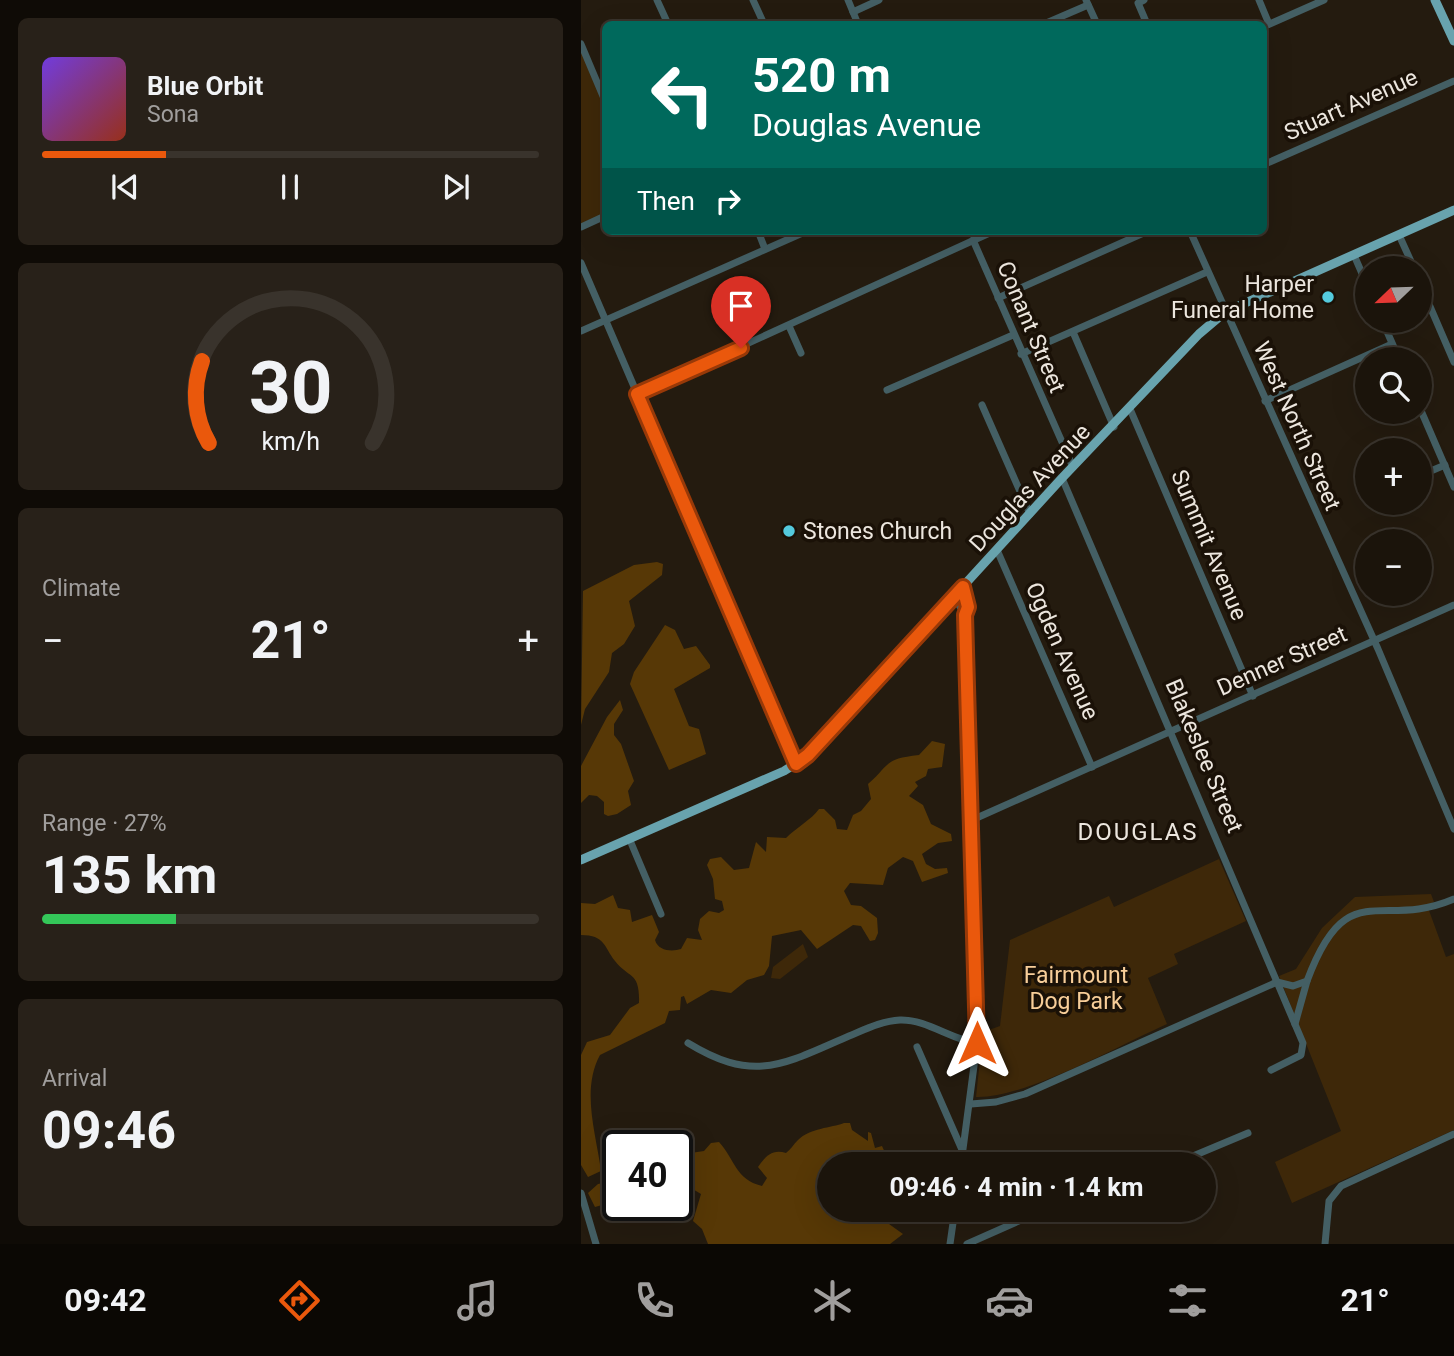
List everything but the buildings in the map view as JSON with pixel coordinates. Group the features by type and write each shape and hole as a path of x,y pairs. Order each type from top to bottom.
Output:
{"main road":[{"path":"1435,0 1454,41"},
{"name":"Douglas Avenue","path":"581,860 796,764 808,755 1062,478 1114,427 1199,334 1225,312 1454,210"}],"street":[{"path":"657,0 667,21"},
{"path":"753,0 763,21"},
{"path":"848,0 857,21"},
{"path":"853,12 879,0"},
{"path":"1259,0 1265,21"},
{"path":"1267,25 1324,0"},
{"path":"1050,21 1087,2 1096,21"},
{"path":"1141,2 1146,21"},
{"path":"581,44 602,94"},
{"name":"Stuart Avenue","path":"1267,163 1454,81"},
{"path":"581,227 602,217"},
{"path":"760,235 765,249"},
{"path":"581,331 798,235"},
{"path":"637,394 985,235"},
{"path":"997,298 1139,235"},
{"name":"West North Street","path":"1192,235 1451,812 1454,829"},
{"path":"1399,235 1408,256"},
{"name":"Conant Street","path":"973,240 1073,467"},
{"path":"581,263 796,764"},
{"path":"1021,354 1207,272"},
{"path":"1432,311 1454,362"},
{"path":"789,326 801,353"},
{"path":"1073,332 1114,427"},
{"path":"1387,333 1393,347"},
{"path":"887,390 1013,335"},
{"path":"1265,401 1392,344"},
{"path":"982,405 1030,514"},
{"name":"Summit Avenue","path":"1130,409 1253,696"},
{"path":"1427,424 1454,487"},
{"path":"1432,470 1445,465"},
{"name":"Blakeslee Street","path":"1062,478 1172,730 1295,1024 1304,1051 1271,1070"},
{"name":"Ogden Avenue","path":"997,550 1092,766"},
{"path":"963,587 968,607 965,615 977,1043 963,1152"},
{"path":"954,597 965,615"},
{"name":"Denner Street","path":"972,820 1454,606"},
{"path":"629,838 661,914"},
{"path":"1295,1024 1307,981 1324,942 1347,918 1366,910 1428,909 1454,899"},
{"path":"971,1104 996,1102 1025,1094 1277,982 1293,986 1307,981"},
{"path":"688,1043 725,1063 763,1068 787,1062 876,1025 900,1020 921,1024 956,1040 977,1043"},
{"path":"917,1047 963,1152"},
{"path":"1203,1152 1248,1133"},
{"path":"1325,1244 1327,1210 1336,1191 1454,1134"},
{"path":"581,1193 596,1244"},
{"path":"950,1244 953,1222"},
{"path":"967,1244 1017,1222"}],"green space":[{"path":"581,44 602,94 602,217 581,227"},
{"name":"Fairmount Dog Park","path":"1219,859 1246,921 1174,954 1178,964 1148,978 1167,1024 1045,1080 996,1095 976,1097 983,1032 1000,1026 1010,940 1109,896 1114,907"},
{"path":"1431,894 1434,902 1427,905 1446,957 1454,954 1454,1130 1292,1203 1275,1162 1341,1131 1279,976 1296,969 1322,928 1355,897"},
{"path":"803,944 808,957 780,979 771,978 773,967"}],"shaded area":[{"path":"657,562 663,564 662,575 629,601 635,626 624,644 612,653 609,672 585,709 581,725 583,591 634,565"},
{"path":"665,625 675,630 684,649 696,646 710,665 710,668 674,689 689,726 699,729 706,754 669,770 630,684 634,672"},
{"path":"620,700 623,710 614,724 614,735 621,744 634,781 628,791 631,805 608,816 604,814 604,802 597,796 589,795 581,803 581,766 607,717"},
{"path":"932,741 945,744 942,767 928,769 926,776 915,782 918,786 909,796 923,805 931,824 951,834 952,841 938,843 922,854 926,864 935,869 947,868 948,873 922,882 913,861 903,857 888,868 883,885 850,883 844,891 851,905 861,906 877,918 878,933 875,940 870,941 861,926 853,925 817,949 801,930 772,936 769,966 764,975 747,980 731,993 711,990 687,1004 684,996 681,997 680,1010 669,1011 665,1023 600,1055 591,1083 591,1112 601,1171 588,1177 581,1165 581,1055 587,1042 610,1035 630,1008 639,1003 639,993 636,980 620,967 603,943 595,937 581,935 581,903 595,904 613,895 618,908 630,910 632,922 652,915 659,932 655,940 666,950 681,949 687,938 702,940 698,930 700,919 709,911 719,913 724,910 722,901 715,899 713,879 707,865 710,859 721,857 734,870 749,868 756,842 766,852 767,837 786,838 819,809 824,809 835,820 837,829 847,830 853,815 861,811 871,799 868,784 893,761 919,755"},
{"path":"850,1123 852,1130 868,1141 868,1132 871,1133 875,1148 882,1146 885,1152 817,1152 817,1222 890,1222 903,1234 890,1244 708,1244 702,1229 693,1221 701,1194 693,1189 693,1153 704,1151 711,1143 719,1142 741,1174 762,1186 767,1178 758,1167 767,1157 777,1152 786,1153 803,1136"},
{"path":"602,1183 602,1205 595,1207 588,1193"}],"place":[{"name":"Harper Funeral Home","path":"1328,297"},
{"name":"Stones Church","path":"789,531"}],"district":[{"name":"DOUGLAS","path":"1138,832"}],"route":[{"path":"741,348 637,394 796,764 808,755 963,587 968,607 965,615 977,1043"}]}
